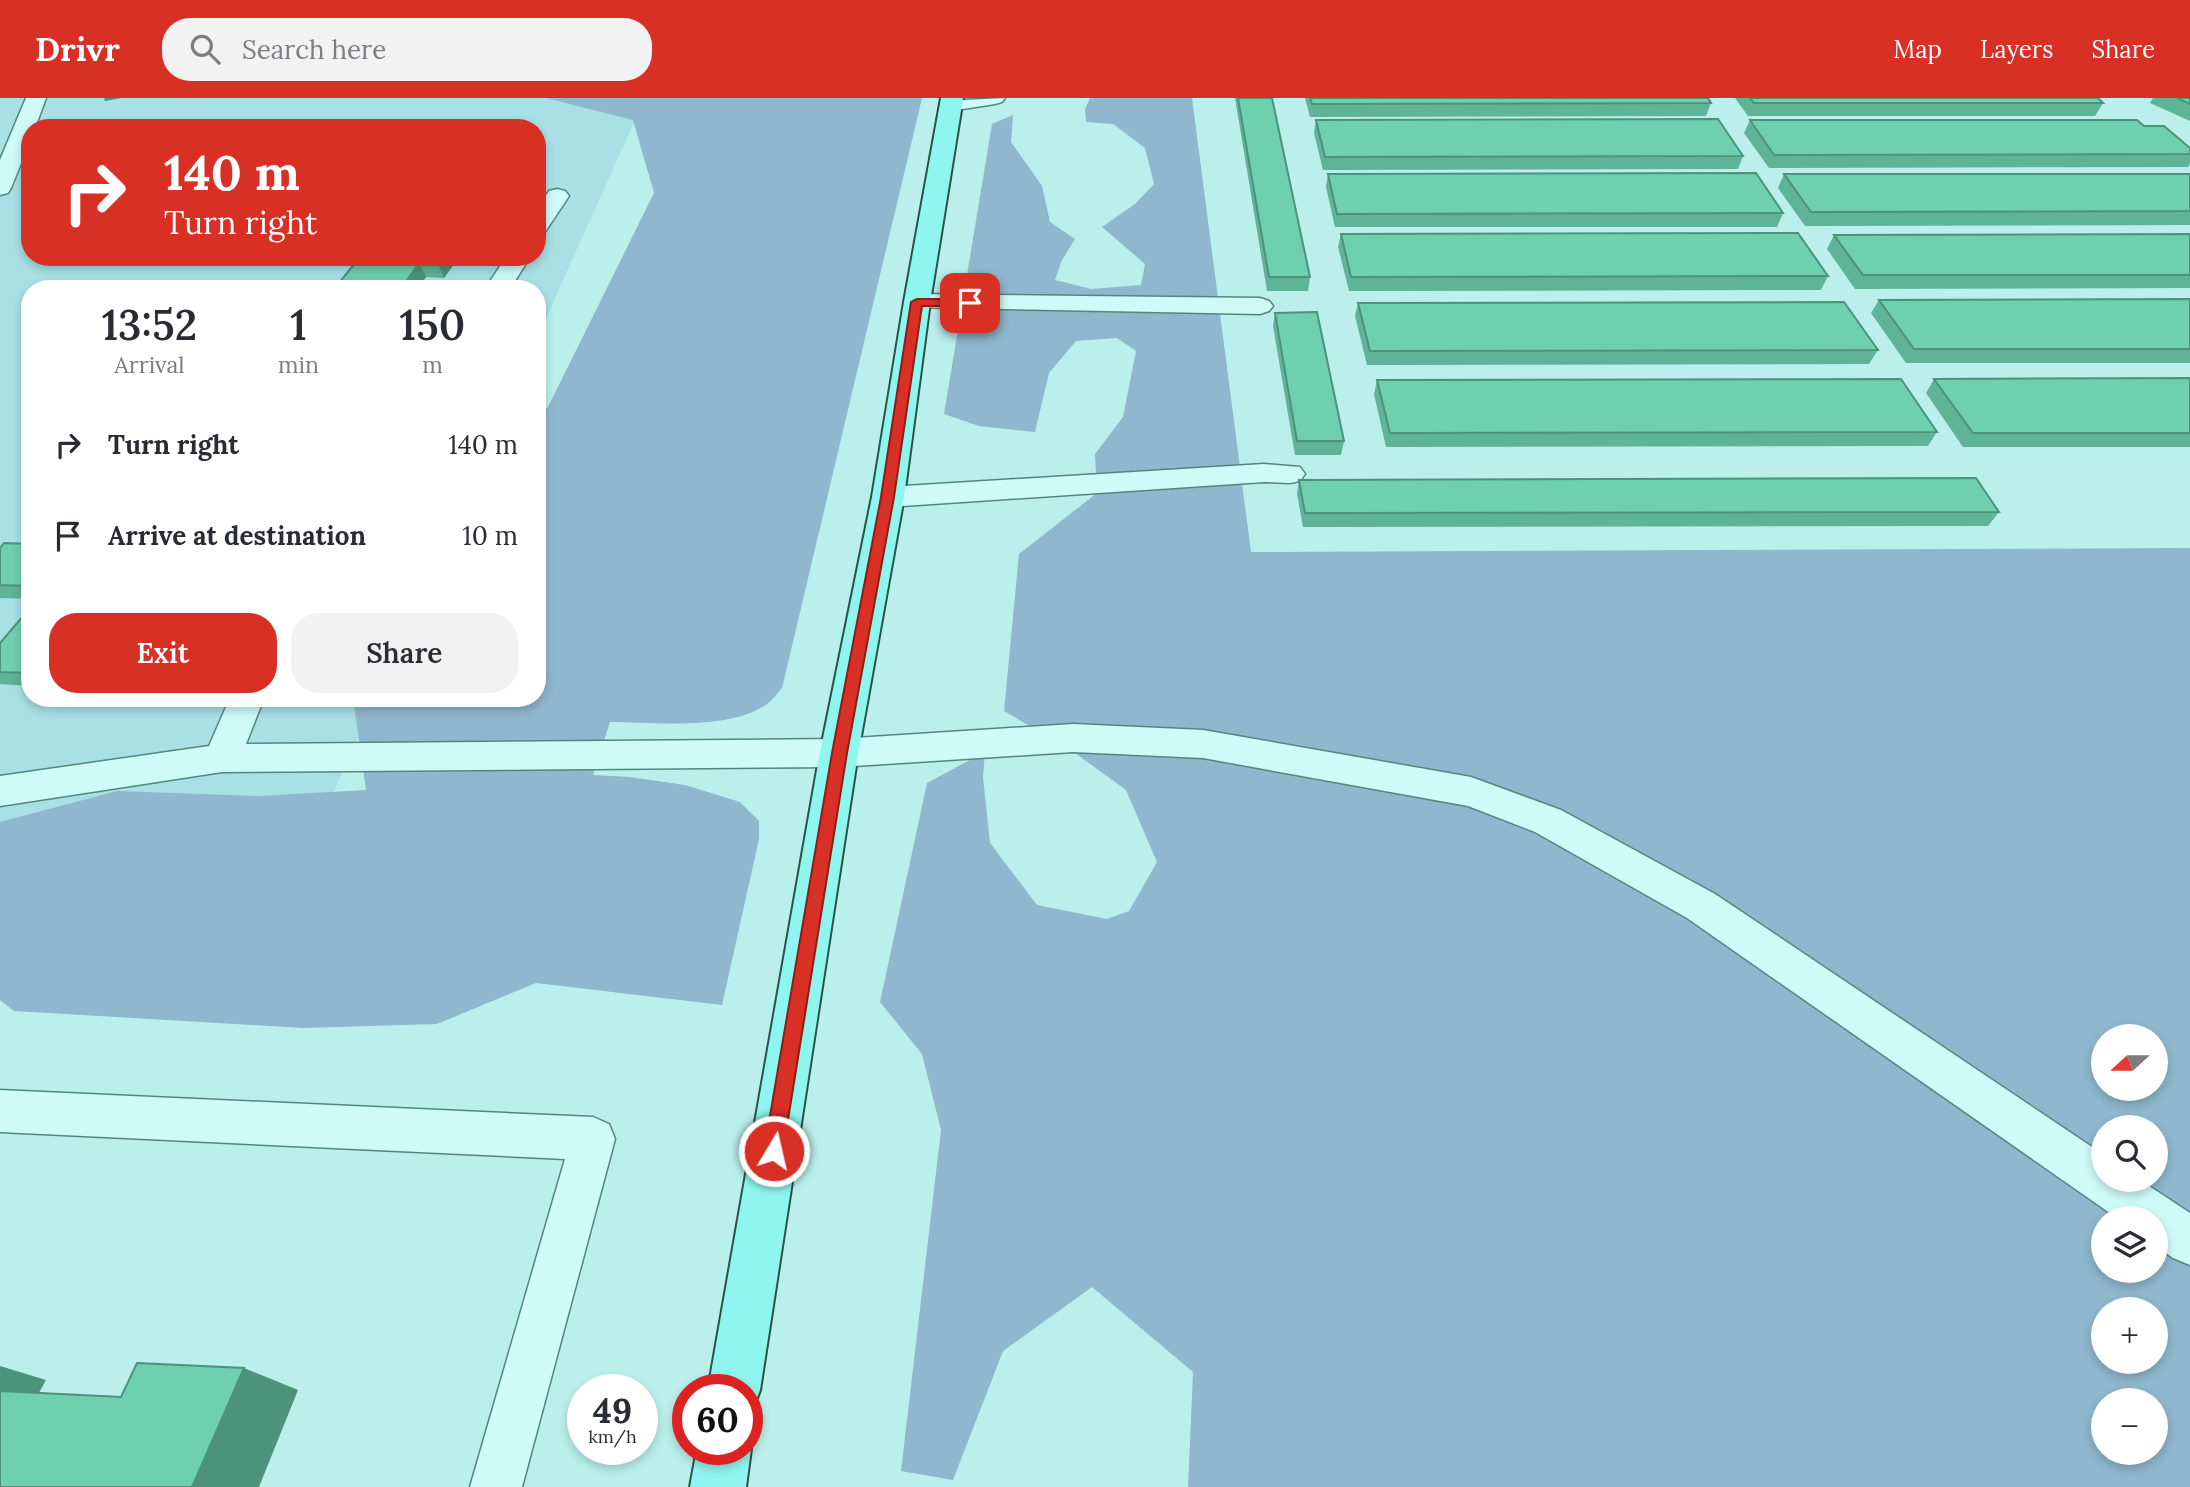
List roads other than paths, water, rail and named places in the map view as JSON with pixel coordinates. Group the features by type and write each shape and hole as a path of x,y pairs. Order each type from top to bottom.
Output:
{"main road":[{"path":"737,1374 839,753 888,497 951,102"},
{"path":"718,1487 721,1465"}],"lane":[{"path":"28,119 36,98"},
{"path":"951,102 995,98"},
{"path":"0,188 21,136"},
{"path":"546,212 557,196"},
{"path":"917,302 1261,306"},
{"path":"888,497 1290,474"},
{"path":"222,758 243,707"},
{"path":"0,791 222,758 839,753 1073,738 1203,744 1471,792 1548,821 1701,906 2190,1241"},
{"path":"0,1111 593,1139 496,1487"}]}
